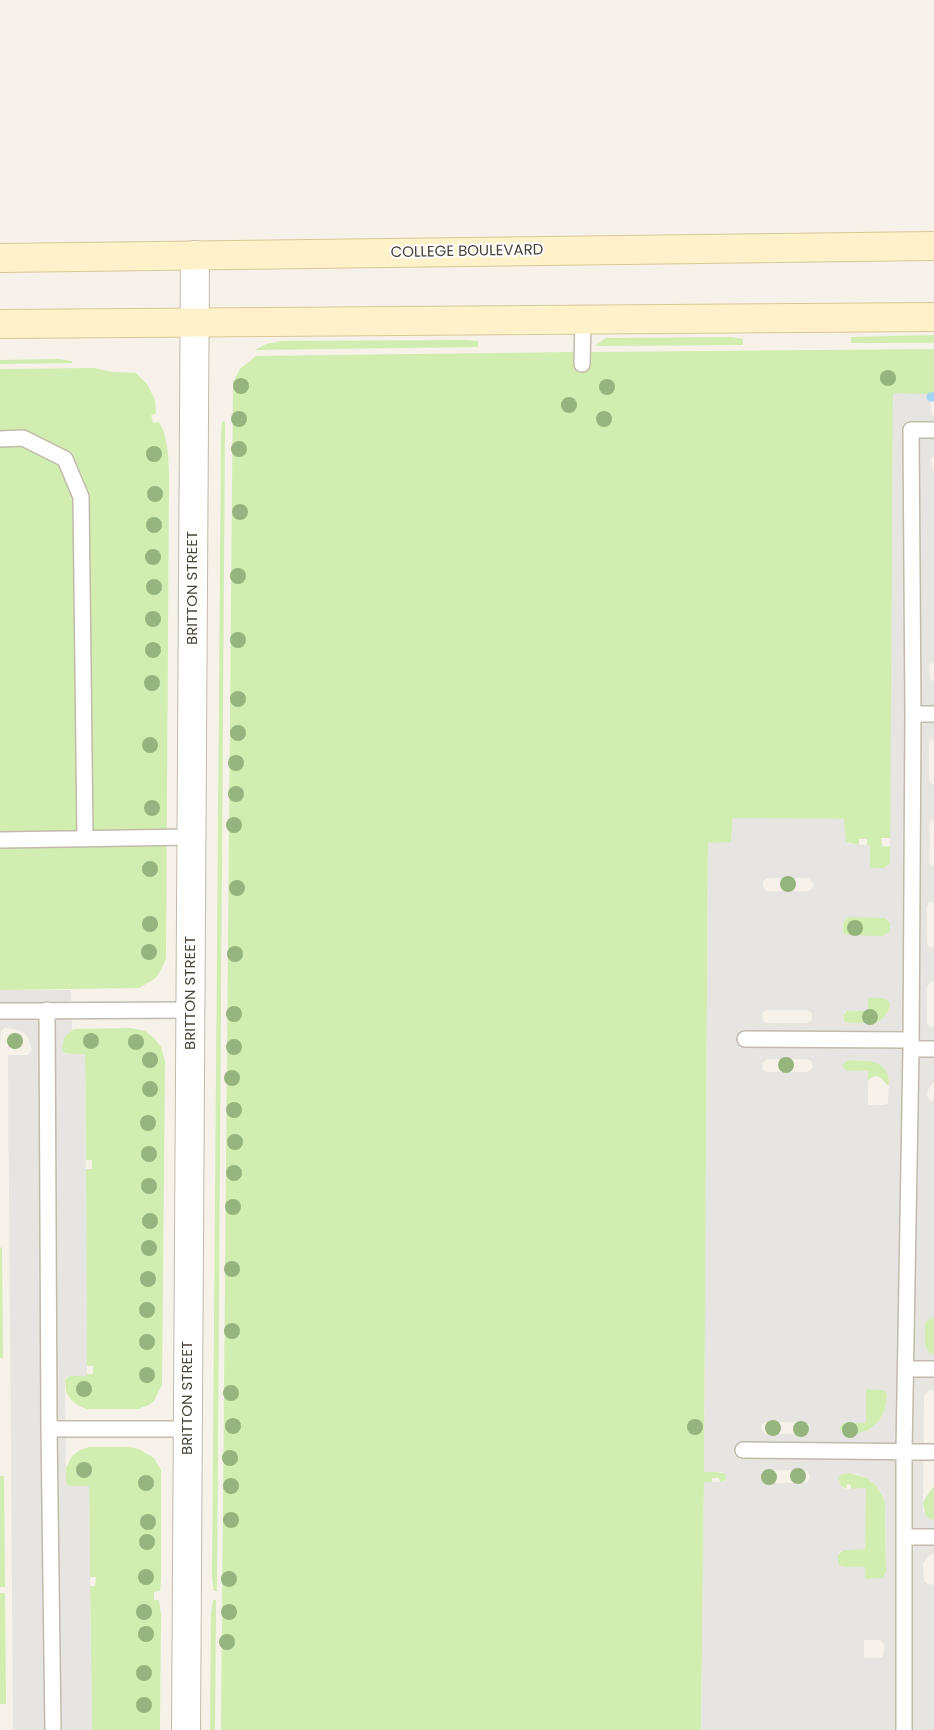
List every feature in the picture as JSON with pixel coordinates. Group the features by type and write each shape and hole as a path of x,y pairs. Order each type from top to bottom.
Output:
{"main road":[{"name":"COLLEGE BOULEVARD","path":"0,258 934,246"},
{"path":"0,324 195,321 934,318"}],"street":[{"name":"BRITTON STREET","path":"186,1730 195,256"}],"lane":[{"path":"582,364 583,319"},
{"path":"904,1730 904,1452 911,1044 913,714 911,430 934,430"},
{"path":"0,439 23,438 65,459 81,497 86,839"},
{"path":"913,714 934,714"},
{"path":"0,840 192,837"},
{"path":"0,1010 191,1010"},
{"path":"47,1010 53,1730"},
{"path":"745,1039 911,1044 934,1049"},
{"path":"906,1369 934,1369"},
{"path":"49,1430 188,1429"},
{"path":"742,1450 934,1452"},
{"path":"904,1537 934,1537"}],"green space":[{"path":"934,335 934,343 851,343 851,337"},
{"path":"731,337 743,339 743,345 595,346 606,338"},
{"path":"282,341 478,341 478,347 255,350 266,344"},
{"path":"934,349 934,394 893,394 891,838 881,838 882,846 891,847 890,864 884,868 870,868 870,846 867,845 867,839 859,839 859,845 846,842 843,819 733,818 731,842 708,844 704,1471 724,1473 726,1474 726,1480 720,1482 719,1478 712,1478 712,1482 704,1483 701,1730 221,1730 233,382 240,369 256,356 574,352 574,364 582,364 590,363 590,352"},
{"path":"59,359 72,361 72,363 0,364 0,360"},
{"path":"94,368 112,372 136,373 147,384 155,400 156,414 151,415 153,423 159,422 164,432 168,452 166,957 156,978 139,988 0,990 0,369"},
{"path":"225,421 217,1591 214,1591 212,1578 221,435 222,422"},
{"path":"848,917 884,917 890,922 890,932 883,936 848,936 843,933 843,922"},
{"path":"868,998 888,1000 890,1004 889,1010 883,1019 871,1023 848,1023 844,1021 843,1015 847,1011 868,1011"},
{"path":"131,1028 145,1031 154,1038 161,1047 165,1061 162,1385 154,1401 138,1409 87,1409 71,1400 66,1392 65,1380 69,1376 93,1374 93,1366 87,1366 86,1169 92,1169 92,1160 86,1160 85,1055 64,1053 62,1044 65,1035 74,1029"},
{"path":"848,1060 871,1061 881,1065 888,1072 889,1085 877,1076 872,1077 868,1081 868,1071 847,1071 843,1064"},
{"path":"2,1247 3,1358 0,1358 0,1248"},
{"path":"934,1318 934,1355 928,1352 925,1345 925,1323 928,1319"},
{"path":"866,1389 885,1390 887,1395 885,1410 879,1421 869,1430 859,1433 843,1433 840,1426 844,1423"},
{"path":"89,1447 127,1447 139,1449 154,1458 161,1470 161,1579 160,1591 154,1592 154,1600 159,1600 161,1615 160,1730 92,1730 90,1586 95,1586 96,1577 90,1577 89,1486 69,1486 66,1482 66,1468 72,1456 80,1450"},
{"path":"850,1473 867,1478 877,1486 885,1501 886,1572 883,1578 865,1579 865,1567 844,1567 838,1563 838,1555 843,1550 866,1489 851,1489 849,1484 846,1485 847,1489 841,1486 838,1478 842,1474"},
{"path":"0,1476 4,1476 5,1587 0,1587"},
{"path":"934,1486 934,1521 925,1514 923,1503"},
{"path":"0,1593 5,1593 6,1704 0,1704"},
{"path":"213,1600 216,1600 215,1730 210,1730 211,1613"}],"shaded area":[{"path":"893,393 931,394 931,412 934,416 934,454 931,460 934,476 934,662 930,664 929,668 930,677 934,683 934,739 930,740 929,745 929,781 934,785 934,820 931,820 929,826 929,860 930,865 934,866 934,902 929,902 927,907 927,944 929,947 934,947 934,981 930,982 927,987 927,1023 930,1027 934,1027 934,1081 927,1094 929,1100 934,1101 934,1318 928,1319 925,1323 925,1345 928,1352 934,1355 934,1390 928,1391 924,1396 923,1511 927,1517 934,1521 934,1553 927,1557 923,1565 924,1581 934,1585 934,1730 701,1730 704,1482 722,1482 726,1480 726,1475 722,1472 704,1472 708,843 731,842 733,818 844,819 846,842 870,845 870,868 884,868 890,864","holes":["768,878 808,878 814,884 813,888 808,891 767,891 763,881","848,917 886,918 890,922 890,932 883,936 847,935 843,933 843,922","868,998 883,998 888,1000 890,1004 889,1010 883,1019 878,1022 848,1023 844,1021 843,1015 846,1011 868,1011","767,1010 807,1010 812,1013 812,1020 807,1023 767,1023 763,1021 763,1012","767,1059 807,1059 811,1061 813,1067 807,1072 767,1072 763,1070 762,1064","848,1060 871,1061 881,1065 886,1070 889,1079 888,1103 884,1105 868,1105 868,1071 847,1071 843,1064","866,1389 884,1390 887,1395 885,1410 879,1421 869,1430 859,1433 843,1433 840,1426 844,1423 866,1423","766,1422 805,1422 809,1424 809,1430 806,1434 766,1434 762,1431 762,1424","766,1470 805,1470 809,1473 810,1478 804,1483 767,1483 763,1481 761,1476","847,1473 867,1478 877,1486 884,1498 886,1572 883,1578 865,1579 865,1567 844,1567 838,1563 840,1551 865,1549 866,1488 845,1489 841,1486 838,1478 842,1474","864,1640 880,1640 885,1646 883,1656 880,1658 864,1658"]},
{"path":"0,990 71,990 72,1030 64,1038 62,1050 65,1054 85,1054 87,1376 69,1376 65,1378 66,1482 69,1486 89,1486 92,1730 13,1730 8,1055 28,1055 32,1049 24,1033 15,1029 5,1028 1,1031 0,1051"}]}
